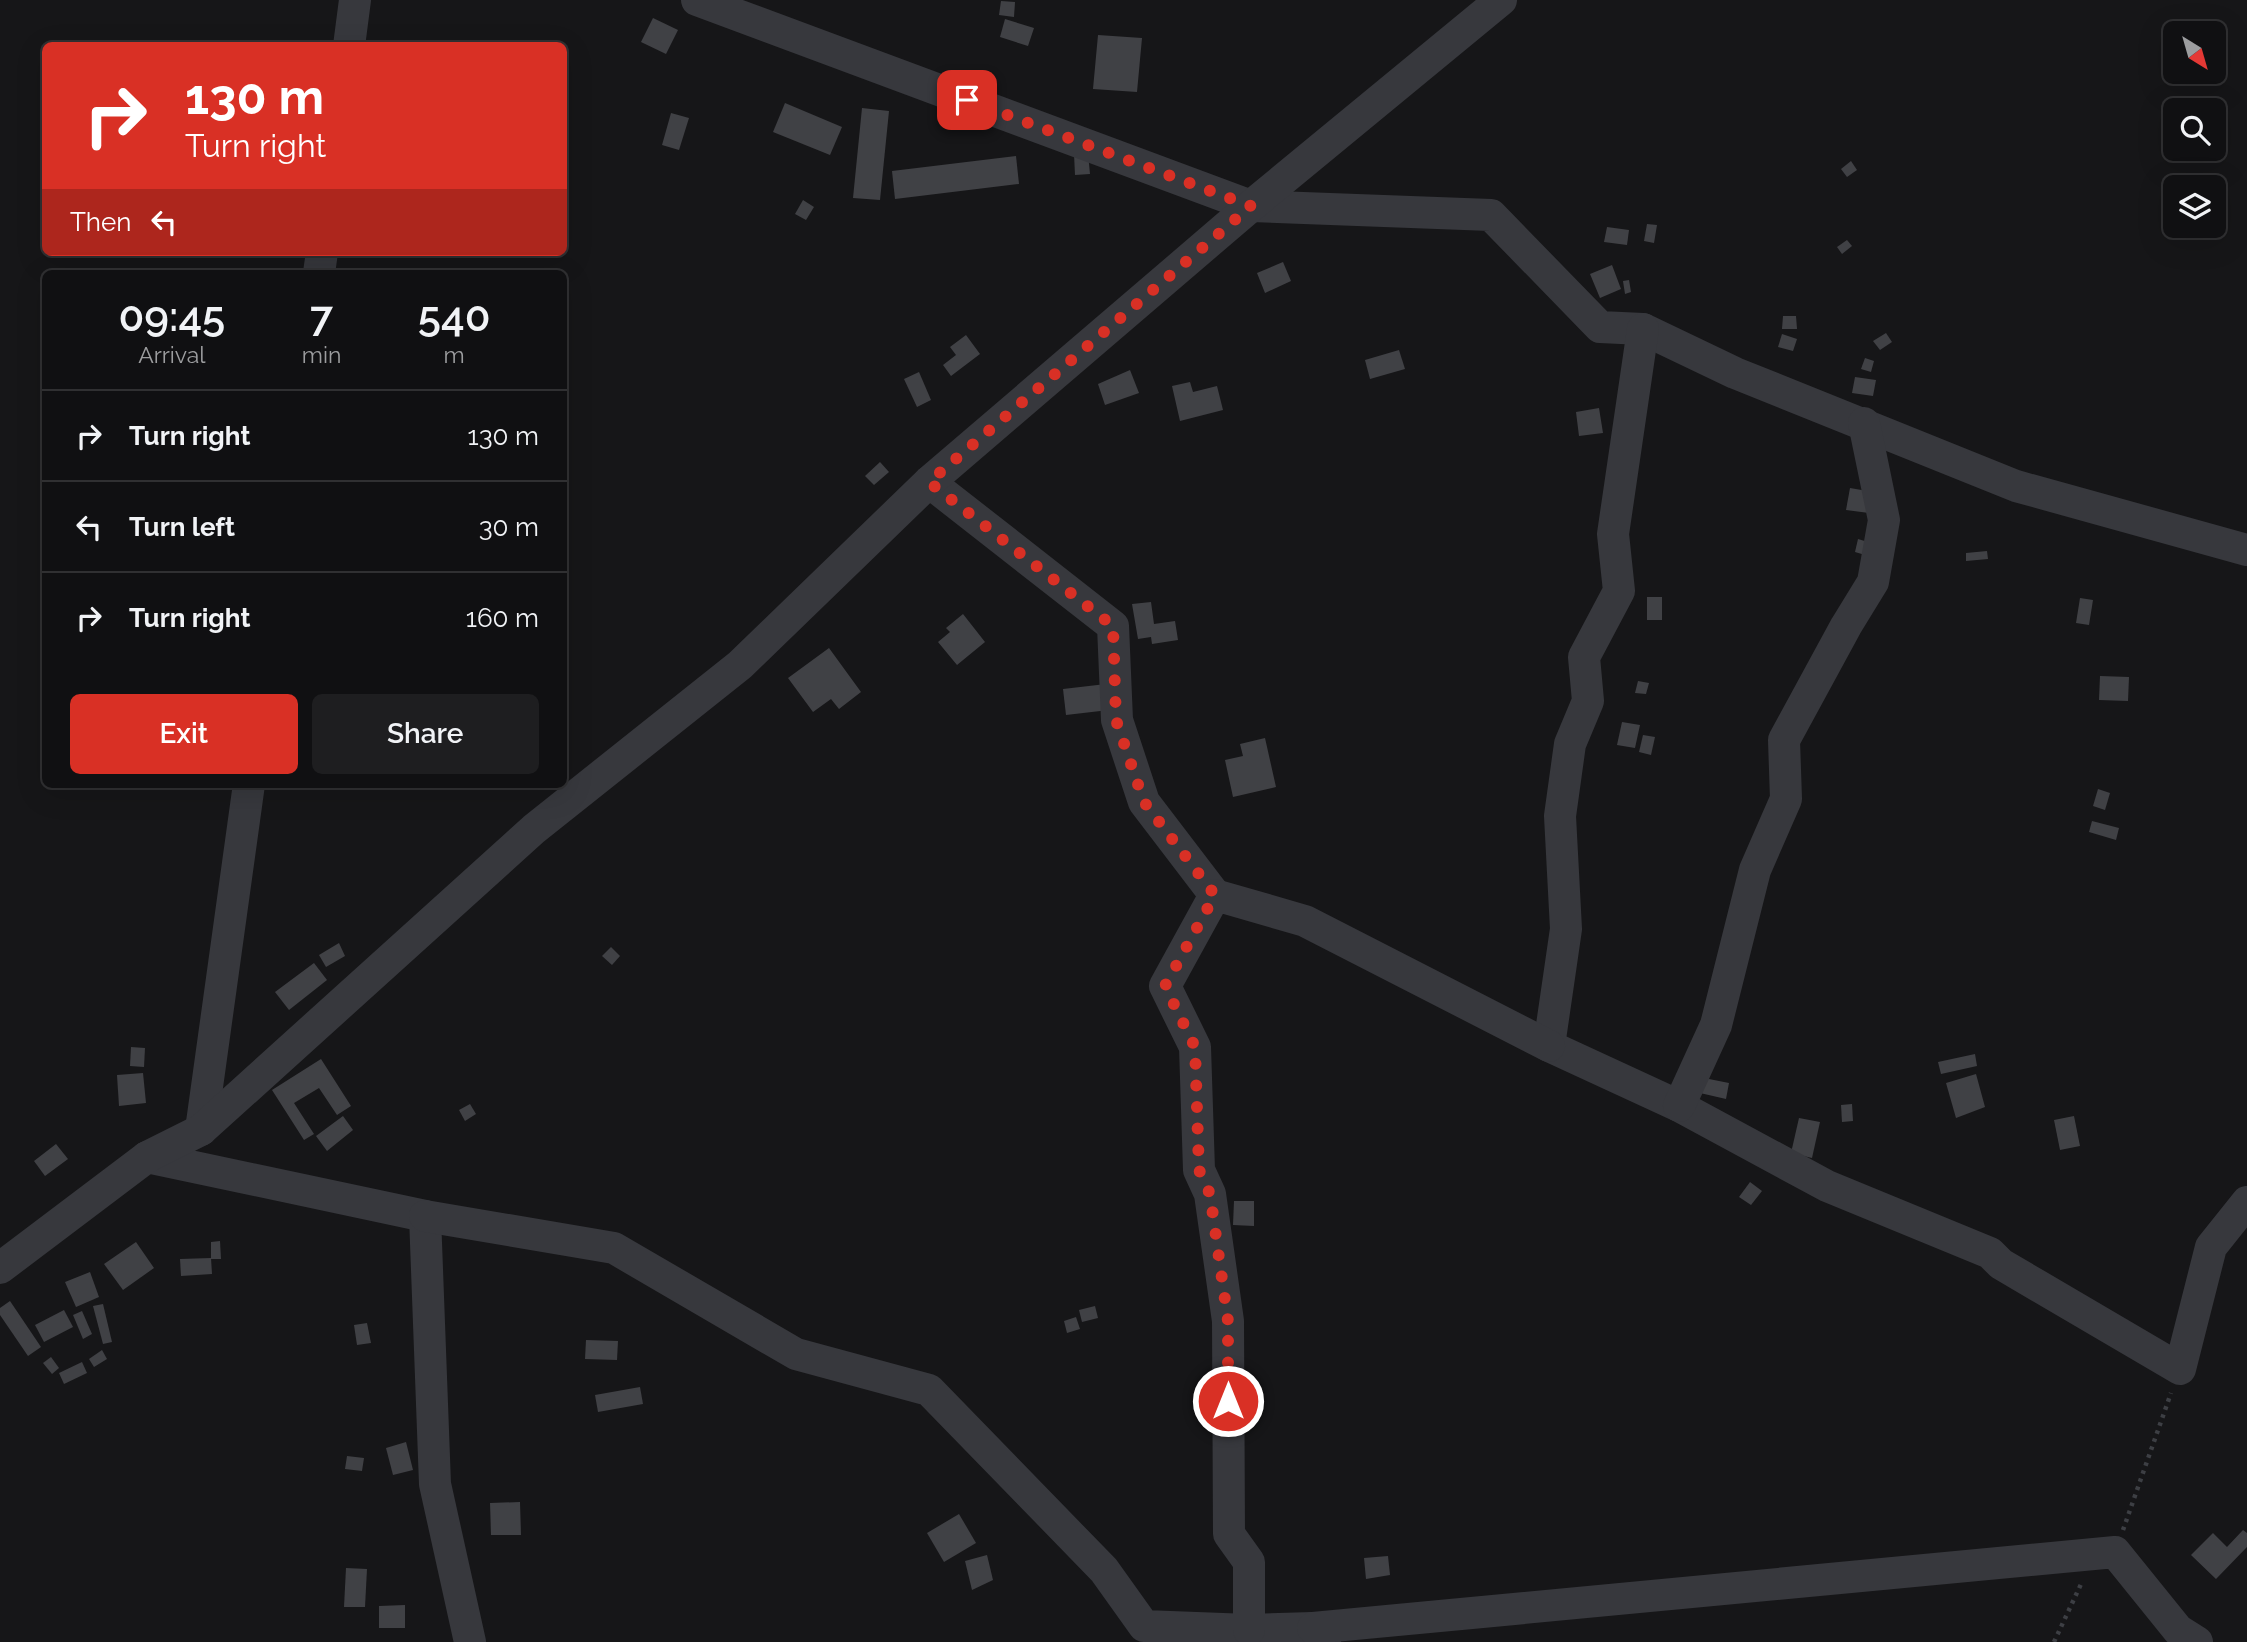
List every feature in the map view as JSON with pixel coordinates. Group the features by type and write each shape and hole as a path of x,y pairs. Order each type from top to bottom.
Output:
{"street":[{"path":"350,42 355,0"},
{"path":"697,0 1251,206 1491,215 1600,327 1643,329 1735,373 2016,485 2247,550"},
{"path":"0,1268 147,1157 201,1130 534,829 740,665 929,482 1251,206 1501,0"},
{"path":"1549,1046 1566,929 1560,816 1570,744 1588,701 1584,657 1619,591 1613,534 1643,329"},
{"path":"1679,1106 1716,1025 1755,870 1786,799 1784,740 1873,582 1884,520 1864,423"},
{"path":"929,482 1113,626 1116,720 1144,802 1215,895 1305,920 1549,1046 1679,1106 1827,1186 1990,1253 2001,1264 2180,1369 2211,1247 2247,1202"},
{"path":"201,1130 248,788"},
{"path":"1215,895 1165,986 1195,1047 1199,1170 1210,1194 1228,1321 1229,1534 1249,1562 1249,1630"},
{"path":"147,1157 425,1216 614,1248 796,1354 929,1390 1104,1570 1144,1626 1319,1635 2115,1552 2178,1630 2197,1642"},
{"path":"425,1216 435,1484 470,1642"}],"path":[{"path":"2054,1642 2083,1580 2115,1552 2180,1369"}],"building":[{"path":"1001,1 1015,2 1014,17 999,15"},
{"path":"653,18 678,30 666,54 641,42"},
{"path":"1005,19 1034,28 1028,46 1000,37"},
{"path":"1098,35 1142,38 1137,92 1093,89"},
{"path":"785,103 842,127 830,155 773,132"},
{"path":"862,108 889,111 880,200 853,198"},
{"path":"671,113 689,118 679,150 662,145"},
{"path":"1088,153 1090,174 1075,175 1074,154"},
{"path":"1016,156 1019,184 895,199 892,171"},
{"path":"1851,161 1857,170 1847,177 1841,169"},
{"path":"803,200 814,207 806,220 795,214"},
{"path":"1647,224 1657,225 1654,243 1644,241"},
{"path":"1607,227 1629,230 1627,245 1604,242"},
{"path":"1847,240 1852,246 1842,254 1837,247"},
{"path":"1283,262 1291,281 1265,293 1257,273"},
{"path":"1612,265 1621,289 1600,298 1590,274"},
{"path":"1629,280 1631,292 1625,294 1623,281"},
{"path":"1783,316 1796,316 1797,329 1782,329"},
{"path":"1886,333 1892,342 1880,350 1873,341"},
{"path":"1782,334 1797,339 1793,351 1778,347"},
{"path":"966,335 980,354 951,376 943,365 956,355 950,347"},
{"path":"1399,350 1405,369 1370,379 1365,360"},
{"path":"1865,358 1874,361 1871,372 1861,369"},
{"path":"1130,370 1139,393 1105,405 1098,384"},
{"path":"919,372 931,400 917,407 904,379"},
{"path":"1855,377 1876,380 1873,396 1852,393"},
{"path":"1190,382 1193,392 1217,386 1223,410 1180,421 1172,386"},
{"path":"1599,408 1603,433 1579,436 1576,412"},
{"path":"880,462 889,472 874,485 865,476"},
{"path":"1850,488 1873,492 1869,513 1846,510"},
{"path":"1858,539 1868,542 1865,555 1855,552"},
{"path":"1987,551 1988,559 1966,561 1966,553"},
{"path":"1647,597 1662,597 1662,620 1647,620"},
{"path":"2080,598 2093,600 2089,625 2076,623"},
{"path":"1151,602 1154,624 1175,621 1178,640 1152,644 1151,637 1138,639 1132,604"},
{"path":"963,614 985,642 957,665 938,642 950,632 946,628"},
{"path":"829,648 861,692 839,709 831,699 813,712 788,678"},
{"path":"2100,676 2129,677 2128,701 2099,700"},
{"path":"1638,681 1649,683 1646,694 1635,693"},
{"path":"1106,684 1109,710 1066,715 1063,689"},
{"path":"1622,722 1640,725 1635,748 1617,745"},
{"path":"1643,735 1655,737 1651,755 1639,752"},
{"path":"1265,738 1276,787 1233,797 1225,760 1243,756 1240,744"},
{"path":"2098,789 2110,793 2105,810 2093,806"},
{"path":"2092,821 2119,828 2116,840 2089,832"},
{"path":"339,943 345,956 326,967 319,955"},
{"path":"611,947 620,956 612,965 602,956"},
{"path":"314,963 327,980 289,1010 275,992"},
{"path":"131,1047 145,1048 144,1067 130,1066"},
{"path":"1975,1054 1977,1066 1941,1074 1938,1062"},
{"path":"321,1059 351,1106 337,1115 319,1088 294,1103 314,1134 304,1140 272,1090"},
{"path":"143,1073 146,1103 119,1106 117,1075"},
{"path":"1976,1074 1985,1107 1956,1118 1946,1083"},
{"path":"1704,1078 1729,1083 1726,1099 1700,1093"},
{"path":"470,1104 476,1114 465,1121 459,1110"},
{"path":"1852,1104 1853,1121 1842,1122 1841,1105"},
{"path":"343,1116 353,1130 327,1151 316,1136"},
{"path":"2074,1116 2080,1146 2060,1150 2054,1120"},
{"path":"1799,1118 1820,1122 1812,1158 1791,1153"},
{"path":"56,1144 68,1159 45,1176 34,1161"},
{"path":"1750,1182 1762,1191 1751,1205 1739,1197"},
{"path":"1234,1201 1254,1201 1254,1226 1233,1225"},
{"path":"220,1241 221,1259 211,1259 211,1242"},
{"path":"136,1242 154,1268 123,1290 104,1264"},
{"path":"211,1258 212,1274 181,1276 180,1259"},
{"path":"90,1272 99,1297 76,1307 65,1282"},
{"path":"10,1301 41,1347 28,1356 0,1315 0,1308"},
{"path":"103,1304 112,1342 103,1344 93,1306"},
{"path":"1095,1306 1098,1318 1082,1322 1079,1310"},
{"path":"64,1310 73,1327 44,1342 35,1325"},
{"path":"82,1311 92,1334 83,1339 73,1315"},
{"path":"1076,1317 1080,1329 1067,1333 1064,1321"},
{"path":"367,1323 371,1343 357,1345 354,1325"},
{"path":"586,1340 618,1341 617,1360 585,1359"},
{"path":"102,1350 107,1359 94,1367 89,1359"},
{"path":"51,1357 59,1368 52,1374 43,1363"},
{"path":"82,1362 87,1373 64,1384 59,1373"},
{"path":"640,1387 643,1404 598,1412 595,1395"},
{"path":"406,1442 413,1470 393,1475 386,1448"},
{"path":"347,1456 364,1458 362,1471 345,1469"},
{"path":"520,1502 521,1535 491,1535 490,1503"},
{"path":"959,1514 976,1543 944,1562 927,1533"},
{"path":"2243,1530 2247,1533 2247,1547 2216,1579 2191,1555 2213,1533 2227,1547"},
{"path":"987,1555 993,1580 972,1590 965,1561"},
{"path":"1388,1556 1390,1575 1366,1579 1364,1558"},
{"path":"346,1568 367,1569 365,1607 344,1607"},
{"path":"405,1605 405,1628 379,1628 379,1606"}],"route":[{"path":"967,100 1251,206 929,482 1113,626 1116,720 1144,802 1215,895 1165,986 1195,1047 1199,1170 1210,1194 1228,1321 1228,1401"}]}
